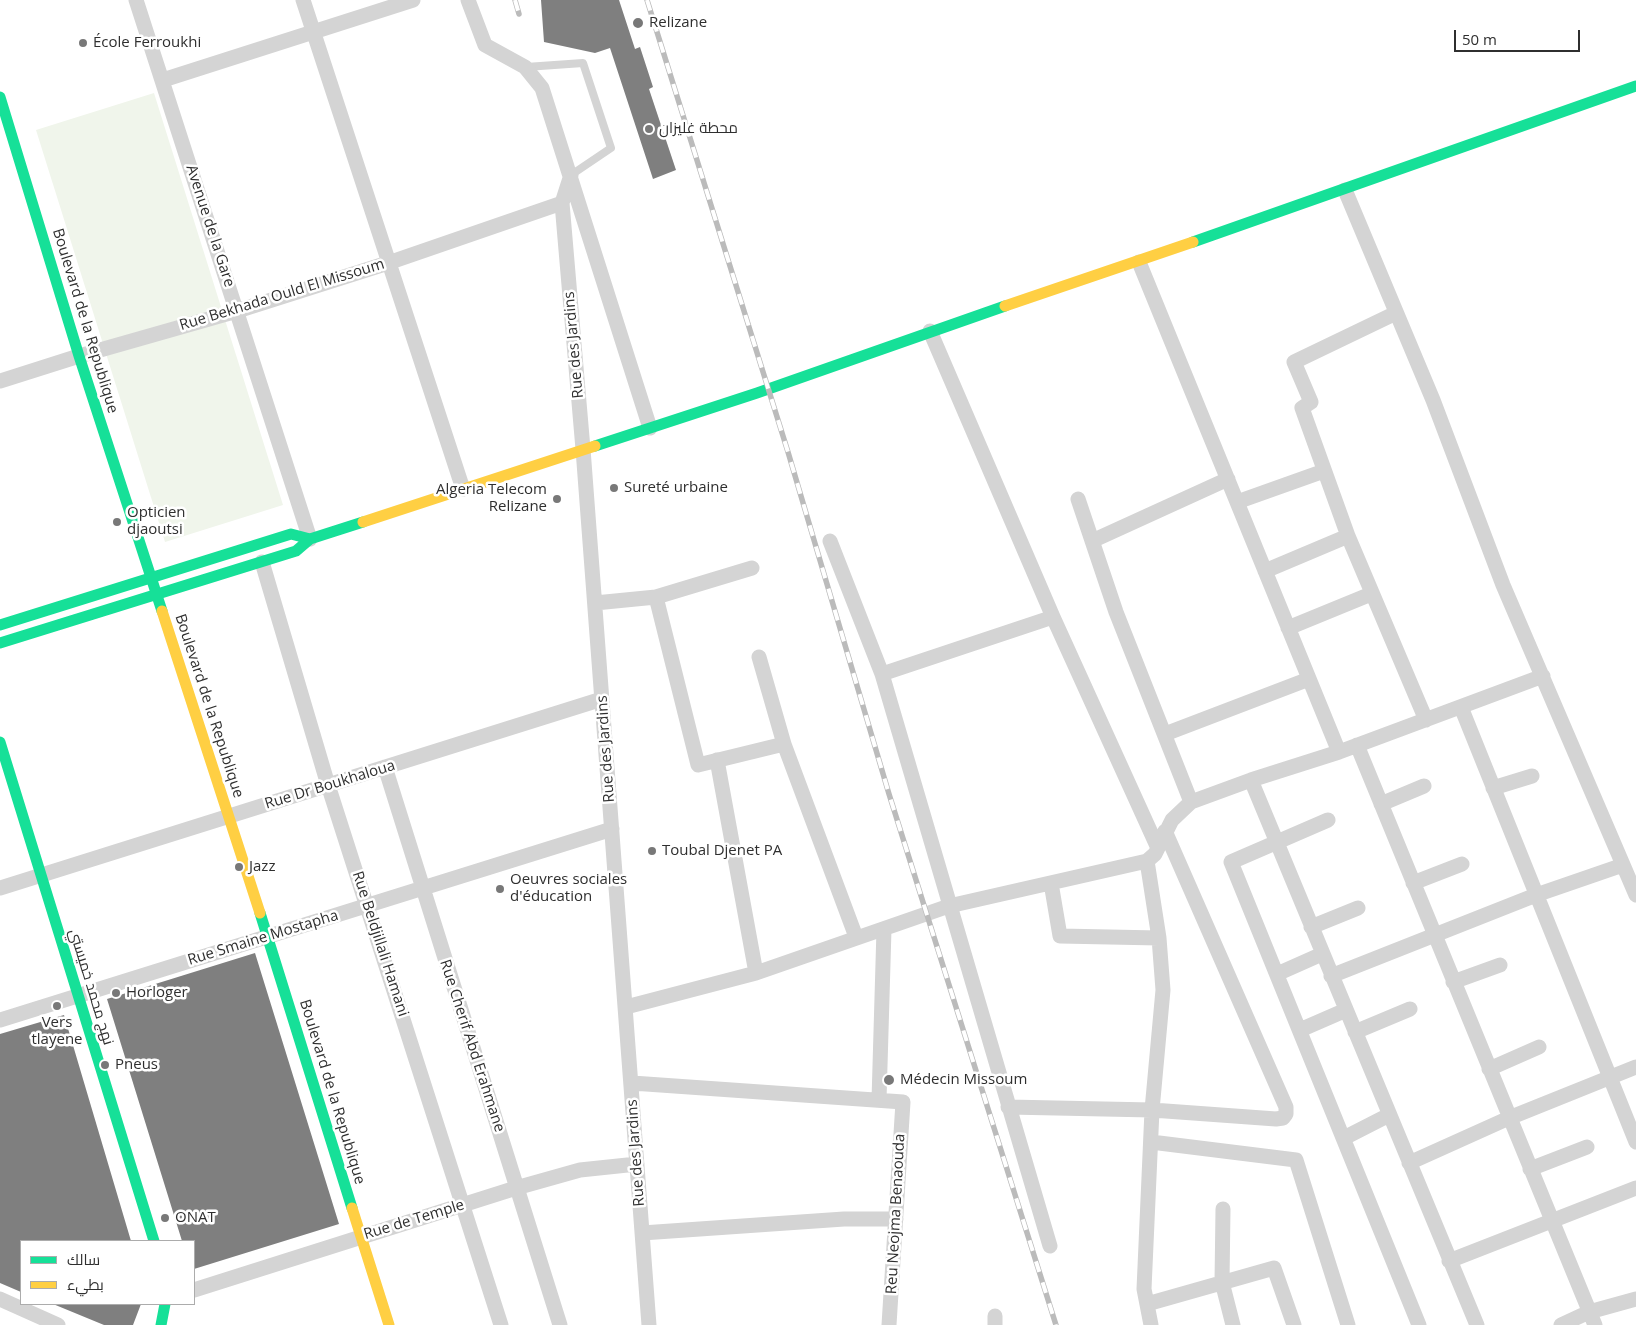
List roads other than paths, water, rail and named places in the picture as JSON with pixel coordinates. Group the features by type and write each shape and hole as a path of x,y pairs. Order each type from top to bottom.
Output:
{"street":[{"name":"Avenue de la Gare","path":"136,0 310,539"},
{"path":"303,0 463,489"},
{"path":"163,80 413,0"},
{"path":"468,0 485,45 526,67 542,88 650,428"},
{"path":"0,643 296,551 310,539 650,428 930,331 1139,262 1636,86"},
{"name":"Boulevard de la Republique","path":"0,97 4,124 268,937 389,1325"},
{"name":"Rue des Jardins","path":"570,175 562,204 595,603 649,1325"},
{"path":"1345,190 1433,400 1503,585 1636,895"},
{"name":"Rue Bekhada Ould El Missoum","path":"0,381 78,356 237,311 388,263 562,204"},
{"path":"1139,262 1339,752"},
{"path":"1396,313 1294,362 1311,402 1302,408 1324,471 1371,594 1426,720"},
{"path":"930,331 1053,617 1157,846"},
{"path":"1237,502 1324,471"},
{"path":"1092,541 1228,479"},
{"path":"1078,499 1116,612 1191,802"},
{"path":"0,625 291,534 310,539"},
{"path":"1265,571 1348,536"},
{"path":"830,541 882,674 1050,1246"},
{"name":"Rue Beldjillali Hamani","path":"262,562 328,785 501,1325"},
{"path":"595,603 656,597 752,568"},
{"path":"1288,628 1371,594"},
{"path":"656,597 698,765 784,744"},
{"path":"882,674 1053,617"},
{"path":"758,657 784,744 856,937"},
{"path":"626,1007 756,973 949,906 1147,861 1155,854 1164,831 1172,820 1191,802 1250,780 1339,752 1543,676"},
{"path":"1165,734 1309,679"},
{"name":"Rue Dr Boukhaloua","path":"0,888 602,699"},
{"path":"1460,707 1636,1142"},
{"name":"نهج محمد خميستي","path":"0,742 154,1240"},
{"path":"1357,745 1592,1318"},
{"path":"717,760 756,973"},
{"name":"Rue Cherif Abd Erahmane","path":"384,767 560,1325"},
{"path":"1493,788 1532,776"},
{"path":"1250,780 1476,1325"},
{"path":"1381,804 1424,786"},
{"path":"1328,820 1231,862 1419,1325"},
{"name":"Rue Smaine Mostapha","path":"0,1020 612,829"},
{"path":"1008,1107 1152,1110 1276,1119 1283,1118 1286,1114 1286,1107 1164,831"},
{"path":"1147,861 1159,938 1163,990 1152,1110 1144,1288 1151,1325"},
{"path":"1413,883 1462,864"},
{"path":"1331,976 1536,895 1623,865"},
{"path":"1051,883 1060,936 1159,938"},
{"path":"1311,927 1358,908"},
{"path":"632,1083 880,1100 884,929"},
{"path":"1277,974 1322,954"},
{"path":"1453,982 1500,965"},
{"path":"1355,1032 1410,1009"},
{"path":"1300,1030 1346,1010"},
{"path":"1489,1069 1540,1047"},
{"path":"1409,1163 1509,1118 1636,1067"},
{"name":"Reu Neojma Benaouda","path":"880,1100 903,1102 889,1325"},
{"path":"1344,1138 1389,1115"},
{"path":"1151,1142 1296,1160 1348,1325"},
{"path":"1530,1169 1587,1147"},
{"name":"Rue de Temple","path":"195,1290 516,1188 580,1170 637,1164"},
{"path":"1449,1261 1636,1188"},
{"path":"1223,1209 1222,1282 1233,1325"},
{"path":"642,1233 844,1219 896,1219"},
{"path":"1147,1304 1274,1268 1294,1325"},
{"path":"1561,1325 1592,1318 1636,1298"},
{"path":"0,1299 58,1325"},
{"path":"161,1325 166,1305"}],"lane":[{"path":"526,67 583,62 611,148 570,175"}],"railway":[{"path":"515,0 519,14"},
{"path":"647,0 788,452 889,794 1056,1325"}],"place":[{"name":"Relizane","path":"638,23"},
{"name":"École Ferroukhi","path":"83,43"},
{"name":"محطة غليزان","path":"649,129"},
{"name":"Sureté urbaine","path":"614,488"},
{"name":"Algeria Telecom Relizane","path":"557,499"},
{"name":"Opticien djaoutsi","path":"117,522"},
{"name":"Toubal Djenet PA","path":"652,851"},
{"name":"Jazz","path":"239,867"},
{"name":"Oeuvres sociales d'éducation","path":"500,889"},
{"name":"Horloger","path":"116,993"},
{"name":"Vers tlayene","path":"57,1006"},
{"name":"Pneus","path":"105,1065"},
{"name":"Médecin Missoum","path":"889,1080"},
{"name":"ONAT","path":"165,1218"}]}
